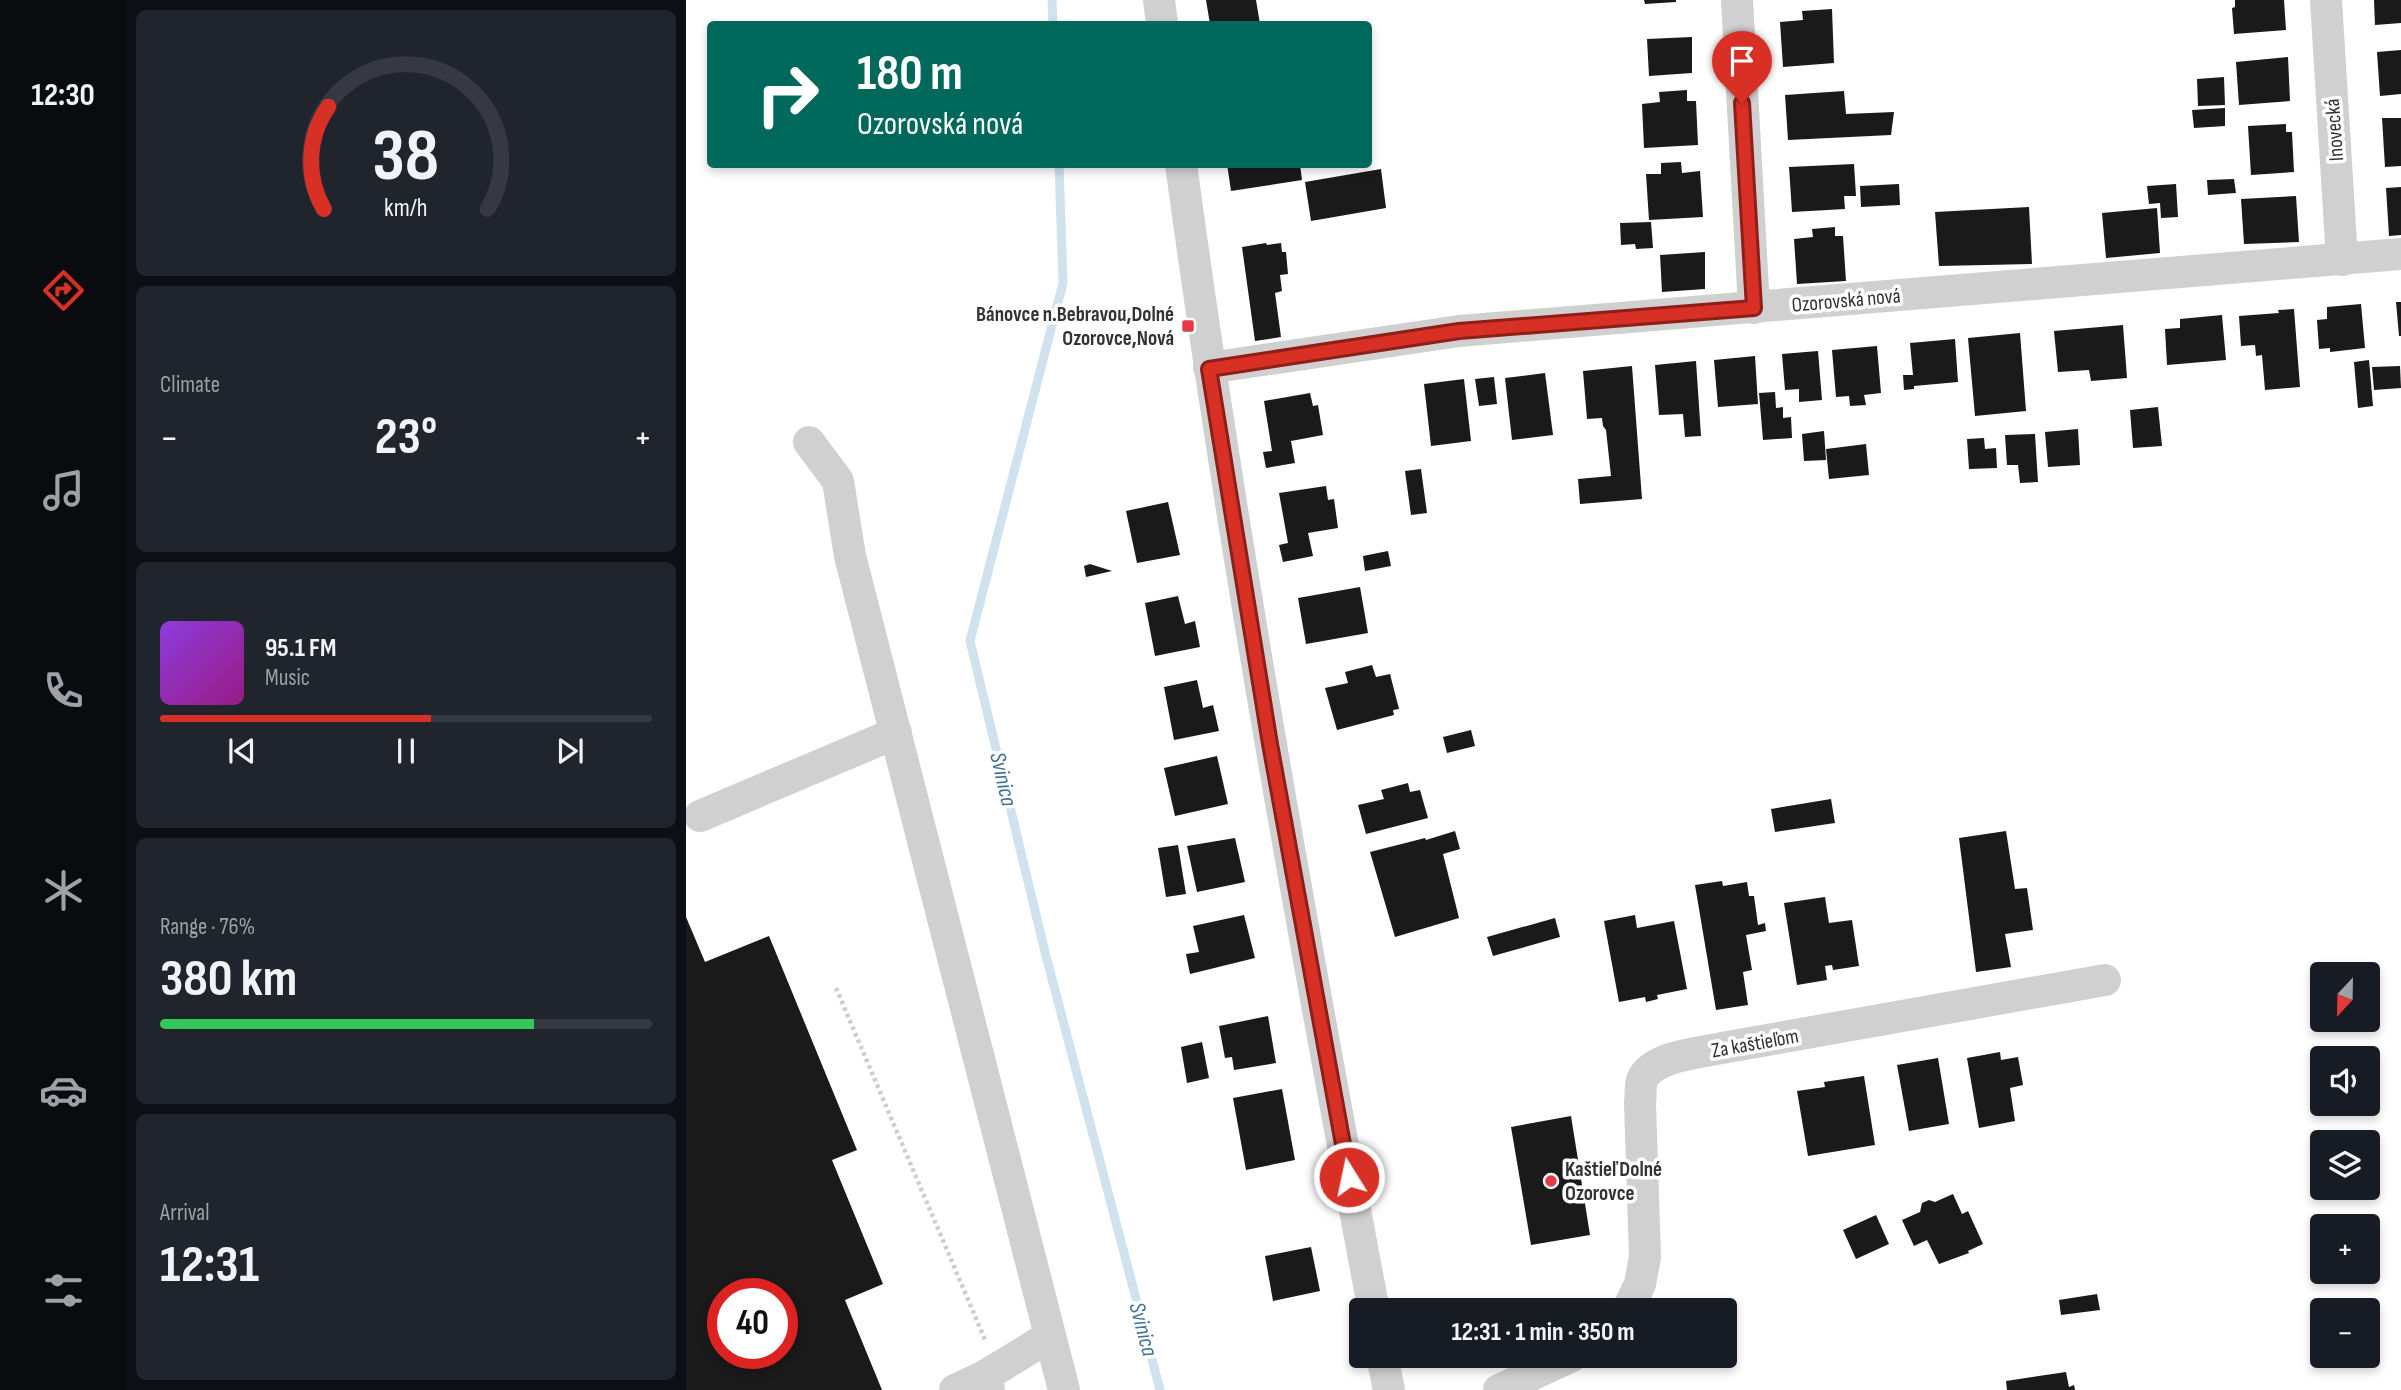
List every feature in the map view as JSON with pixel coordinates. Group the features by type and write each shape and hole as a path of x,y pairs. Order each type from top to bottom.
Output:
{"street":[{"path":"1159,0 1162,21"},
{"path":"1737,0 1754,308"},
{"name":"Inovecká","path":"2326,0 2342,260"},
{"path":"1182,168 1209,369 1270,744 1372,1298"},
{"name":"Ozorovská nová","path":"1209,369 1459,331 2401,254"},
{"path":"809,442 838,481 850,556 1064,1390"},
{"path":"700,816 896,733"},
{"name":"Za kaštieľom","path":"1633,1298 1640,1284 1645,1257 1640,1102 1642,1080 1655,1065 1701,1052 2105,980"},
{"path":"955,1390 990,1378 1050,1336"},
{"path":"1384,1368 1389,1390"},
{"path":"1499,1390 1546,1368"}],"path":[{"path":"836,988 990,1378"}],"building":[{"path":"1206,0 1256,0 1260,21 1210,21"},
{"path":"1644,0 1676,0 1676,2 1645,4"},
{"path":"2235,0 2284,0 2286,30 2234,34 2232,8 2235,7"},
{"path":"2374,0 2401,0 2401,23 2375,25"},
{"path":"1832,9 1834,63 1783,67 1780,22 1803,20 1802,11"},
{"path":"1692,37 1692,73 1649,76 1647,39"},
{"path":"2401,50 2401,94 2380,96 2377,52"},
{"path":"2288,57 2290,101 2239,105 2236,62"},
{"path":"2224,77 2225,105 2198,106 2197,79"},
{"path":"1687,90 1687,101 1696,101 1698,145 1644,148 1642,104 1660,102 1659,92"},
{"path":"1844,91 1846,114 1894,112 1891,135 1788,140 1785,95"},
{"path":"2225,108 2225,126 2194,128 2192,110"},
{"path":"2382,118 2401,118 2401,166 2385,167"},
{"path":"2286,124 2286,132 2292,132 2294,172 2251,175 2248,126"},
{"path":"1681,162 1682,173 1700,171 1703,217 1649,220 1646,174 1661,174 1661,163"},
{"path":"1854,164 1856,196 1844,196 1845,209 1792,212 1789,167"},
{"path":"1228,168 1300,168 1302,180 1231,191"},
{"path":"1381,169 1386,208 1311,221 1305,182"},
{"path":"2234,179 2236,193 2208,195 2207,180"},
{"path":"1899,184 1900,205 1861,207 1860,186"},
{"path":"2176,184 2178,217 2161,218 2160,203 2149,204 2147,186"},
{"path":"2401,187 2401,235 2389,236 2386,188"},
{"path":"2296,196 2299,242 2244,244 2241,199"},
{"path":"2029,207 2032,264 1939,266 1935,212"},
{"path":"2157,208 2160,253 2106,258 2102,213"},
{"path":"1651,222 1653,248 1636,249 1635,244 1621,245 1620,223"},
{"path":"1835,227 1835,236 1843,236 1846,281 1797,284 1794,239 1813,237 1812,229"},
{"path":"1281,243 1282,252 1286,252 1288,274 1280,275 1282,291 1275,293 1281,337 1255,341 1242,247"},
{"path":"1705,252 1705,289 1662,292 1660,255"},
{"path":"2396,302 2401,302 2401,336 2399,336"},
{"path":"2361,304 2365,348 2330,352 2330,348 2319,349 2317,320 2327,319 2327,307"},
{"path":"2294,309 2300,387 2265,390 2262,355 2256,356 2255,345 2241,346 2239,316"},
{"path":"2222,315 2226,360 2167,365 2165,329 2180,328 2180,319"},
{"path":"2123,325 2127,378 2091,381 2089,370 2058,372 2054,331"},
{"path":"2020,333 2026,411 1975,416 1968,338"},
{"path":"1955,339 1958,382 1914,386 1914,389 1904,390 1903,375 1913,375 1910,343"},
{"path":"1877,346 1881,393 1864,395 1866,405 1850,406 1849,396 1836,397 1832,350"},
{"path":"1818,351 1822,400 1799,402 1799,389 1785,390 1782,354"},
{"path":"1755,356 1758,404 1718,407 1714,360"},
{"path":"2369,360 2373,406 2358,408 2354,362"},
{"path":"1696,361 1701,436 1685,437 1683,414 1659,415 1655,365"},
{"path":"1632,366 1642,499 1580,504 1578,479 1611,476 1606,430 1602,418 1587,419 1583,371"},
{"path":"2400,366 2401,388 2374,390 2372,367"},
{"path":"1545,373 1553,435 1512,440 1505,378"},
{"path":"1494,377 1497,404 1479,406 1475,379"},
{"path":"1464,379 1471,441 1431,446 1424,384"},
{"path":"1775,392 1776,408 1783,407 1783,418 1791,417 1792,438 1763,440 1759,393"},
{"path":"1310,393 1313,406 1318,405 1323,435 1291,441 1295,463 1266,468 1263,452 1272,451 1264,401"},
{"path":"2158,407 2162,446 2133,448 2130,410"},
{"path":"2078,429 2080,465 2048,467 2045,432"},
{"path":"1824,431 1826,460 1804,461 1802,434"},
{"path":"2035,434 2038,482 2020,483 2018,465 2007,465 2005,435"},
{"path":"1984,438 1985,449 1996,448 1997,468 1969,469 1967,439"},
{"path":"1866,444 1869,475 1829,479 1826,449"},
{"path":"1421,469 1427,513 1411,515 1405,471"},
{"path":"1326,486 1328,500 1334,499 1338,528 1308,533 1313,556 1283,562 1279,545 1288,543 1279,493"},
{"path":"1168,502 1180,555 1137,563 1126,511"},
{"path":"1388,551 1391,566 1365,571 1363,556"},
{"path":"1090,564 1112,571 1086,577 1084,566"},
{"path":"1360,587 1368,633 1306,644 1298,598"},
{"path":"1178,596 1185,624 1195,621 1200,647 1155,656 1145,603"},
{"path":"1372,665 1376,677 1390,674 1399,709 1393,710 1394,715 1337,730 1325,688 1348,683 1345,672"},
{"path":"1197,680 1203,708 1213,705 1219,731 1174,740 1164,687"},
{"path":"1471,730 1475,746 1447,753 1443,737"},
{"path":"1217,756 1228,804 1175,816 1164,768"},
{"path":"1408,783 1410,792 1420,790 1428,818 1366,834 1358,805 1384,799 1381,790"},
{"path":"1831,799 1835,823 1775,832 1771,809"},
{"path":"1455,831 1460,849 1443,854 1459,918 1395,937 1370,852"},
{"path":"2006,831 2015,889 2027,888 2033,930 2005,934 2011,967 1976,972 1959,838"},
{"path":"1235,838 1245,882 1197,892 1187,846"},
{"path":"1178,845 1186,894 1166,897 1158,848"},
{"path":"1722,881 1723,886 1747,882 1749,896 1754,896 1758,925 1765,923 1766,931 1746,935 1752,970 1743,972 1748,1005 1716,1010 1695,885"},
{"path":"1825,897 1829,923 1852,920 1859,966 1833,970 1832,965 1825,966 1827,980 1797,985 1784,903"},
{"path":"1244,915 1255,958 1190,974 1186,954 1199,952 1193,926"},
{"path":"1635,915 1637,928 1674,921 1687,989 1657,995 1658,999 1646,1002 1645,997 1619,1002 1604,921"},
{"path":"686,917 705,962 769,936 857,1150 832,1160 883,1284 845,1300 882,1390 686,1390"},
{"path":"1555,918 1560,937 1493,956 1487,937"},
{"path":"1268,1016 1276,1063 1234,1070 1232,1057 1225,1058 1219,1026"},
{"path":"1202,1042 1209,1078 1187,1083 1181,1047"},
{"path":"2000,1052 2001,1060 2018,1057 2023,1085 2010,1088 2015,1121 1979,1128 1967,1058"},
{"path":"1938,1058 1949,1124 1909,1131 1897,1065"},
{"path":"1864,1076 1875,1145 1808,1156 1797,1091 1825,1087 1824,1082"},
{"path":"1282,1089 1295,1160 1246,1170 1233,1098"},
{"name":"Kaštieľ Dolné Ozorovce","path":"1571,1116 1590,1235 1531,1245 1511,1127"},
{"path":"1953,1194 1962,1214 1968,1211 1983,1244 1968,1251 1969,1253 1939,1264 1927,1240 1914,1246 1902,1220 1920,1212 1922,1203 1929,1200 1935,1202"},
{"path":"1876,1215 1889,1244 1856,1259 1843,1230"},
{"path":"1311,1247 1320,1291 1273,1301 1265,1256"},
{"path":"2097,1294 2100,1310 2061,1315 2059,1300"},
{"path":"2066,1372 2069,1387 2074,1385 2075,1390 2007,1390 2006,1381"}],"waterway":[{"name":"Svinica","path":"1052,0 1053,21"},
{"name":"Svinica","path":"1059,168 1063,283 970,641 1045,952 1160,1390"}],"place":[{"name":"Bánovce n.Bebravou,Dolné Ozorovce,Nová","path":"1188,326"},
{"name":"Kaštieľ Dolné Ozorovce","path":"1551,1181"}],"route":[{"path":"1349,1177 1270,744 1209,369 1459,331 1754,308 1742,103"}]}
